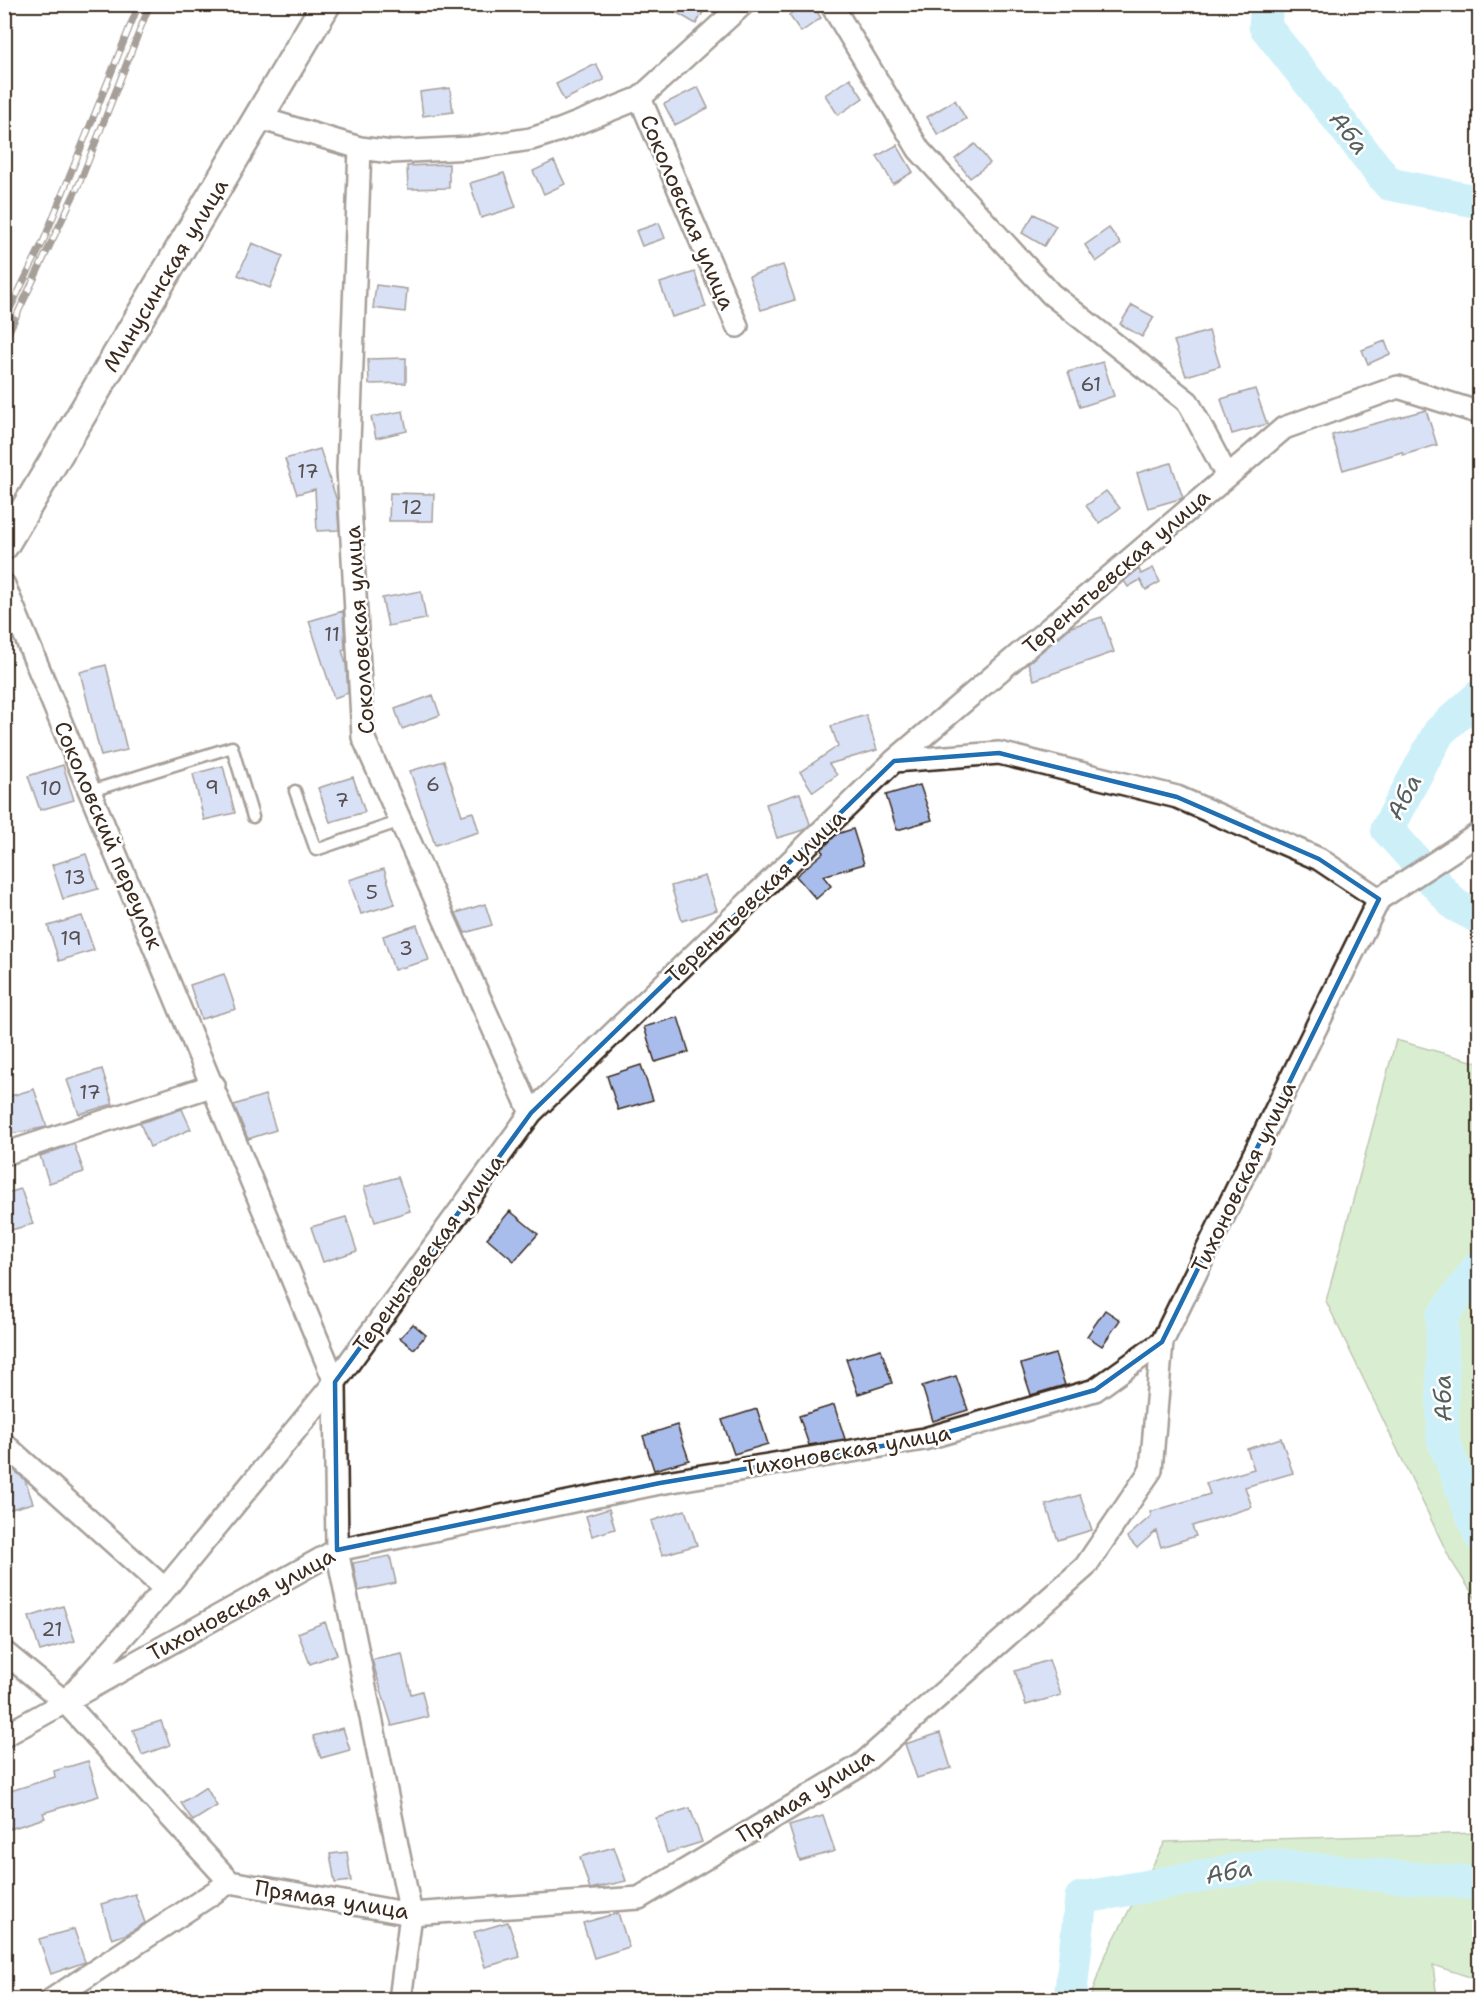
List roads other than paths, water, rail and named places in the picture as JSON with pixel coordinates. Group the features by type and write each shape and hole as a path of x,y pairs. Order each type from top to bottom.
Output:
{"main road":[{"name":"Минусинская улица","path":"4,545 326,4"}],"street":[{"name":"Соколовская улица","path":"259,118 360,148 391,152 436,150 522,140 560,130 639,98 743,4"},
{"path":"831,4 919,150 1051,294 1188,402 1227,476"},
{"name":"Соколовская улица","path":"639,98 737,326"},
{"name":"Соколовская улица","path":"360,148 348,469 363,737 531,1113"},
{"name":"Тереньтьевская улица","path":"4,1736 65,1702 165,1589 335,1382 531,1113 894,761 1284,428 1398,387 1479,413"},
{"name":"Соколовский переулок","path":"4,585 214,1085 335,1382"},
{"path":"894,761 999,753 1177,797 1319,859 1379,899 1479,833"},
{"name":"Тихоновская улица","path":"65,1702 337,1550 660,1483 924,1439 1095,1390 1162,1342 1379,899"},
{"path":"4,1154 214,1085"},
{"name":"Прямая улица","path":"4,1652 65,1702 230,1882 411,1914 639,1898 861,1765 1085,1567 1151,1470 1162,1342"},
{"path":"335,1382 337,1550 411,1914 400,2000"},
{"path":"4,1444 165,1589"},
{"name":"Прямая улица","path":"51,2000 230,1882"}],"lane":[{"path":"91,791 232,747 253,817"},
{"path":"295,791 316,850 401,821"}],"waterway":[{"name":"Аба","path":"1267,4 1265,26 1389,184 1480,202"},
{"name":"Аба","path":"1480,695 1439,732 1387,829 1455,905 1480,918"},
{"name":"Аба","path":"1480,1265 1442,1317 1443,1440 1480,1536"},
{"name":"Аба","path":"1070,2000 1081,1898 1266,1865 1480,1884"}],"railway":[{"path":"4,321 43,242 139,4"},
{"path":"4,342 80,182 150,4"}]}
